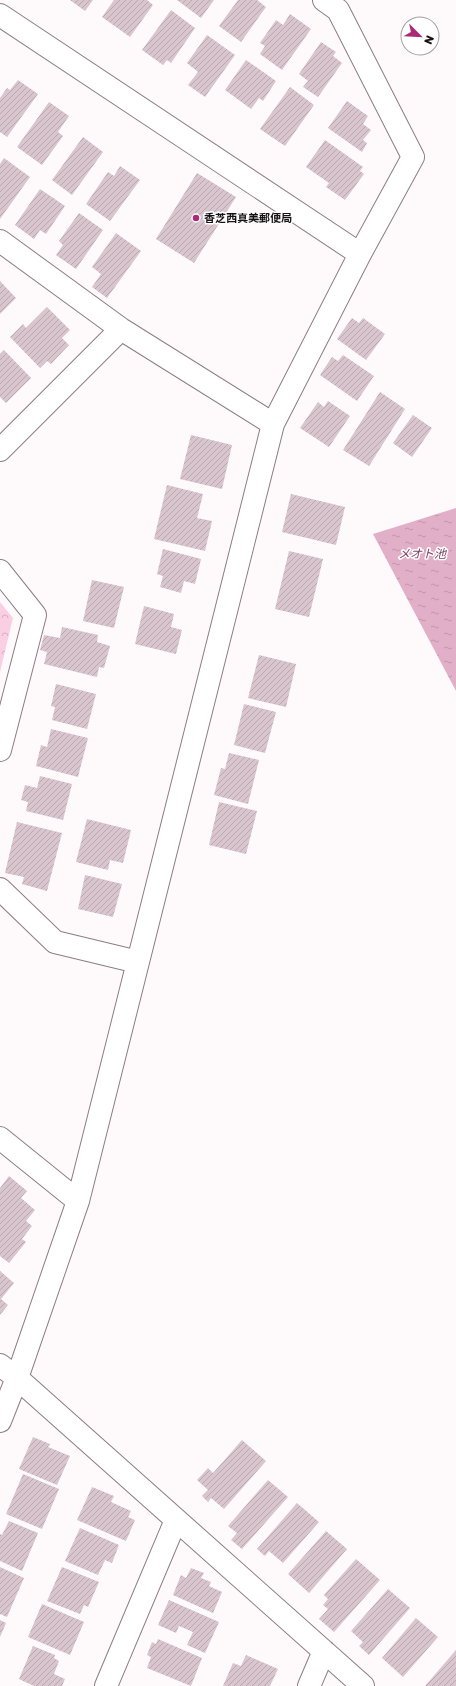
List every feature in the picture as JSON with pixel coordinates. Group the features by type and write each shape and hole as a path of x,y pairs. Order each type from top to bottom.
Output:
{"street":[{"path":"0,1421 17,1378 78,1202 273,424 360,254 413,158 338,10 324,0"},
{"path":"0,15 360,254"},
{"path":"0,241 121,329 273,424"},
{"path":"0,450 121,329"},
{"path":"0,572 35,615 0,750"},
{"path":"0,889 55,942 138,962"},
{"path":"0,1138 78,1202"},
{"path":"0,1365 17,1378 363,1686"},
{"path":"106,1686 176,1520"},
{"path":"309,1686 324,1651"}],"green space":[{"path":"0,602 13,618 0,672"}],"water":[{"name":"メオト池","path":"456,508 456,691 373,534"}],"building":[{"path":"70,0 93,0 85,11"},
{"path":"114,0 147,0 153,5 130,37 102,17"},
{"path":"177,0 214,0 201,18"},
{"path":"238,0 257,0 266,7 241,42 219,26"},
{"path":"171,10 195,28 171,63 167,60 163,65 142,50"},
{"path":"290,14 311,29 282,70 260,54 265,46 260,43 276,20 283,25"},
{"path":"207,35 235,55 205,97 188,85 198,72 187,63"},
{"path":"321,42 336,52 333,56 342,63 318,97 303,87 308,81 299,74"},
{"path":"246,60 276,81 263,101 259,98 251,109 225,90"},
{"path":"18,80 38,94 7,137 0,132 0,98 7,88 10,90"},
{"path":"290,87 314,105 285,146 260,129"},
{"path":"347,101 368,116 363,124 371,130 363,140 367,143 362,152 328,128"},
{"path":"49,102 69,116 58,132 63,136 42,165 17,147"},
{"path":"83,137 103,152 72,195 52,180"},
{"path":"325,140 363,167 360,171 364,174 345,200 326,187 329,183 306,167"},
{"path":"4,158 30,177 0,219 0,164"},
{"path":"120,166 140,180 110,221 86,204 108,172 114,176"},
{"name":"香芝西真美郵便局","path":"197,173 236,197 194,263 156,239"},
{"path":"40,189 65,206 46,234 40,230 34,239 15,225"},
{"path":"79,213 103,230 76,269 56,255 63,245 59,241"},
{"path":"116,233 141,251 107,298 92,287 101,274 92,267"},
{"path":"0,281 16,298 0,314"},
{"path":"47,307 70,330 62,338 69,345 51,364 47,361 40,368 10,337 23,324 26,328"},
{"path":"352,318 359,323 363,318 385,334 366,360 337,339"},
{"path":"4,350 31,378 6,403 0,397 0,354"},
{"path":"343,355 374,376 357,401 320,375 332,357 338,361"},
{"path":"380,392 405,409 369,466 343,450"},
{"path":"328,401 350,416 329,447 300,428 318,402 324,407"},
{"path":"413,415 432,428 412,457 393,443"},
{"path":"191,435 232,445 222,489 180,479"},
{"path":"167,485 203,494 197,518 212,521 205,551 154,539"},
{"path":"291,494 345,507 336,545 282,532"},
{"path":"163,549 201,559 195,584 184,581 181,593 160,587 163,576 157,574"},
{"path":"289,551 323,559 309,617 275,609"},
{"path":"92,580 124,587 114,628 83,621"},
{"path":"144,606 174,614 171,627 182,630 176,654 135,644"},
{"path":"62,627 98,635 97,642 110,646 104,668 99,667 97,677 44,664 47,652 40,650 44,635 60,638"},
{"path":"259,655 296,664 286,707 248,698"},
{"path":"56,684 96,694 87,729 52,720 55,707 51,706"},
{"path":"244,704 276,712 265,753 234,745"},
{"path":"51,729 88,738 78,777 36,766 41,745 47,747"},
{"path":"229,753 259,760 248,804 214,795 221,768 225,769"},
{"path":"40,776 72,784 63,820 26,811 28,802 21,800 25,785 37,788"},
{"path":"219,802 257,811 246,854 209,845"},
{"path":"87,819 131,830 123,863 110,860 108,870 76,862"},
{"path":"17,822 62,833 47,891 22,884 24,877 5,873"},
{"path":"85,875 122,884 113,917 78,909"},
{"path":"9,1176 27,1191 21,1198 35,1210 26,1221 32,1226 22,1239 26,1242 9,1263 0,1256 0,1188"},
{"path":"0,1271 14,1283 1,1299 8,1305 0,1315"},
{"path":"33,1437 50,1444 48,1447 70,1456 57,1485 19,1469"},
{"path":"242,1440 266,1461 224,1509 211,1498 208,1502 202,1496 208,1490 197,1480 208,1468 213,1473"},
{"path":"23,1474 59,1489 42,1529 6,1514"},
{"path":"268,1480 288,1497 242,1549 231,1540 237,1533 228,1526"},
{"path":"92,1487 114,1496 111,1502 131,1511 128,1517 135,1520 126,1541 77,1520"},
{"path":"297,1503 319,1522 283,1563 269,1551 265,1556 257,1549"},
{"path":"9,1521 38,1533 22,1571 0,1561 0,1534 2,1535"},
{"path":"80,1528 119,1545 112,1563 105,1560 98,1575 65,1561"},
{"path":"326,1531 347,1549 309,1593 288,1574"},
{"path":"356,1559 380,1580 334,1632 319,1619 328,1609 323,1605 328,1599 324,1595"},
{"path":"0,1567 24,1578 7,1617 0,1614"},
{"path":"62,1567 99,1582 88,1607 84,1605 80,1614 47,1601"},
{"path":"191,1568 204,1573 201,1578 211,1582 209,1586 222,1592 213,1613 173,1595 181,1575 186,1578"},
{"path":"388,1589 410,1608 369,1655 359,1646 363,1642 351,1631"},
{"path":"169,1600 219,1622 205,1653 187,1645 193,1632 179,1626 176,1633 158,1625"},
{"path":"42,1604 84,1622 70,1655 28,1637"},
{"path":"416,1618 438,1637 403,1677 382,1658"},
{"path":"0,1620 6,1623 0,1637"},
{"path":"158,1639 202,1658 191,1686 147,1668 151,1657 147,1655 152,1642 156,1644"},
{"path":"33,1646 55,1655 54,1658 59,1661 54,1674 65,1679 62,1686 34,1686 19,1679"},
{"path":"456,1650 456,1686 425,1686"},
{"path":"246,1655 278,1669 270,1686 223,1686 233,1663 241,1666"}],"place":[{"name":"香芝西真美郵便局","path":"196,218"}]}
